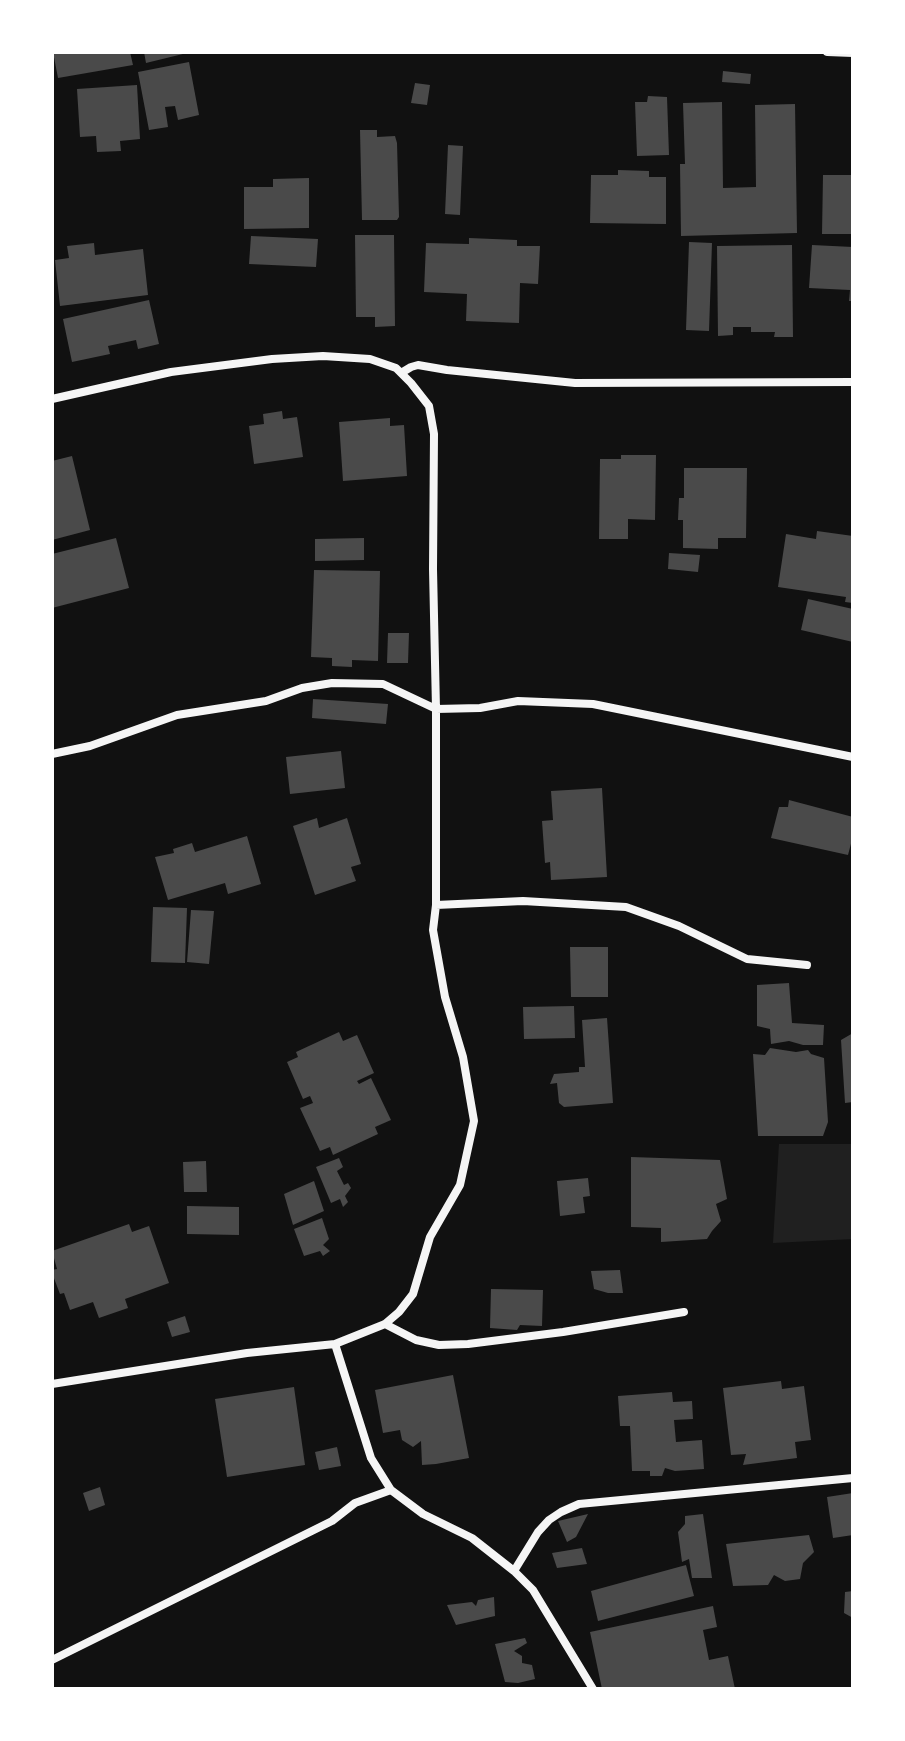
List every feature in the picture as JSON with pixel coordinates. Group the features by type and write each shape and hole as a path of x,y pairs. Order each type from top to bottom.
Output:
{"street":[{"path":"827,52 853,53"},
{"path":"52,399 171,372 323,356 370,359 396,368 429,406 434,434 436,905 433,930 445,997 463,1057 474,1121 460,1185 430,1237 413,1294 385,1324 335,1344 247,1353 52,1384"},
{"path":"401,373 418,365 575,383 853,382"},
{"path":"52,754 90,746 177,715 266,701 302,688 332,683 383,684 436,709 480,708 518,701 593,704 853,757"},
{"path":"436,905 523,901 626,907 679,926 747,959 807,965"},
{"path":"385,1324 416,1340 439,1345 468,1344 684,1312"},
{"path":"335,1344 371,1458 391,1490 423,1514 472,1538 514,1571 533,1590 593,1689"},
{"path":"514,1571 549,1520 579,1504 853,1478"},
{"path":"52,1660 332,1521 355,1503 391,1490"}],"shaded area":[{"path":"779,1144 853,1144 853,1239 773,1243"}],"building":[{"path":"53,52 130,52 133,65 58,78"},
{"path":"144,52 187,52 187,53 146,63"},
{"path":"189,62 199,115 178,120 175,106 165,107 168,127 149,130 138,72"},
{"path":"723,71 751,74 750,84 722,82"},
{"path":"415,83 430,85 427,105 411,103"},
{"path":"137,85 140,139 120,141 121,151 97,152 96,136 80,137 77,89"},
{"path":"648,96 667,97 669,155 637,156 635,102 647,102"},
{"path":"722,102 723,188 756,187 755,105 795,104 797,233 681,236 680,164 685,164 683,103"},
{"path":"360,130 377,130 377,137 395,136 397,220 362,220"},
{"path":"448,145 463,146 460,215 445,214"},
{"path":"618,170 649,171 649,177 666,177 666,224 590,223 591,175 618,175"},
{"path":"823,175 853,175 853,234 822,234"},
{"path":"309,178 309,228 244,229 244,187 273,187 273,179"},
{"path":"355,235 394,235 395,326 375,327 375,317 356,317"},
{"path":"251,236 318,239 316,267 249,264"},
{"path":"469,238 517,240 517,246 540,246 538,284 520,283 519,323 466,321 467,294 424,292 426,243 469,244"},
{"path":"689,242 712,243 709,331 686,330"},
{"path":"94,243 95,255 143,249 148,295 60,306 55,260 69,258 67,246"},
{"path":"792,245 793,337 774,337 775,332 751,332 751,327 733,327 733,335 718,336 717,246"},
{"path":"812,245 853,247 853,301 849,301 850,290 809,288"},
{"path":"149,300 159,344 138,349 136,340 108,346 110,354 72,362 63,319"},
{"path":"282,411 283,419 297,417 303,457 254,464 249,426 264,424 263,414"},
{"path":"390,418 390,426 404,425 407,476 343,481 339,422"},
{"path":"621,455 656,455 655,520 628,519 628,539 599,539 600,459 621,459"},
{"path":"72,456 90,530 52,540 52,461"},
{"path":"684,468 747,468 746,538 718,538 718,549 683,548 683,520 678,520 679,498 684,498"},
{"path":"817,531 853,536 853,603 845,602 846,597 778,587 786,534 816,539"},
{"path":"116,538 129,588 52,608 52,554"},
{"path":"364,538 364,560 315,561 315,539"},
{"path":"669,553 700,555 698,572 668,569"},
{"path":"314,570 380,571 378,661 352,660 352,667 332,666 332,658 311,657"},
{"path":"808,599 853,609 853,642 801,630"},
{"path":"388,633 409,633 408,663 387,663"},
{"path":"313,699 388,704 386,724 312,718"},
{"path":"341,751 345,788 290,794 286,757"},
{"path":"602,788 607,877 551,880 550,862 545,863 542,821 553,820 551,791"},
{"path":"789,800 853,817 853,836 848,855 771,838 779,807 788,807"},
{"path":"317,818 319,828 347,818 361,864 351,867 356,881 315,895 293,826"},
{"path":"247,836 261,884 228,894 225,883 168,900 155,857 174,853 173,849 192,843 195,852"},
{"path":"153,907 187,908 185,963 151,962"},
{"path":"191,910 214,911 209,964 187,962"},
{"path":"570,947 608,947 608,997 571,997"},
{"path":"789,983 792,1023 824,1025 823,1045 789,1041 771,1044 770,1029 757,1026 757,985"},
{"path":"574,1006 575,1038 524,1039 523,1007"},
{"path":"607,1018 613,1103 564,1107 559,1103 557,1083 550,1084 554,1074 579,1072 579,1067 585,1067 582,1020"},
{"path":"339,1032 343,1041 357,1035 374,1073 357,1081 359,1084 371,1078 391,1120 375,1127 378,1134 333,1155 330,1147 320,1151 300,1108 313,1103 310,1096 303,1099 287,1062 298,1057 296,1052"},
{"path":"853,1033 853,1102 845,1103 841,1040"},
{"path":"770,1048 796,1052 808,1050 824,1058 828,1122 823,1136 758,1136 753,1054 765,1055"},
{"path":"631,1157 720,1160 727,1199 716,1204 721,1221 707,1239 661,1242 661,1228 631,1227"},
{"path":"339,1158 343,1167 337,1171 344,1185 348,1183 351,1188 345,1196 348,1202 343,1207 340,1199 331,1203 316,1167"},
{"path":"206,1161 207,1192 184,1192 183,1162"},
{"path":"588,1178 590,1196 583,1197 585,1213 560,1216 557,1181"},
{"path":"314,1181 324,1211 293,1225 284,1194"},
{"path":"187,1206 239,1207 239,1235 187,1234"},
{"path":"322,1218 329,1239 323,1245 330,1251 323,1256 320,1251 304,1256 294,1229"},
{"path":"129,1224 132,1232 149,1226 169,1283 125,1299 128,1308 99,1318 93,1302 70,1310 52,1273 57,1269 52,1251"},
{"path":"620,1270 623,1293 594,1289 591,1271"},
{"path":"491,1289 543,1290 542,1326 520,1325 517,1330 490,1328"},
{"path":"185,1316 190,1332 172,1337 167,1322"},
{"path":"453,1375 469,1458 422,1465 421,1441 413,1447 402,1440 400,1430 383,1433 375,1390"},
{"path":"781,1381 782,1389 804,1386 811,1440 795,1442 797,1458 743,1465 746,1454 731,1455 723,1388"},
{"path":"294,1387 305,1465 227,1477 215,1399"},
{"path":"672,1392 673,1402 692,1401 693,1419 674,1420 676,1442 702,1440 704,1469 675,1471 665,1468 662,1476 650,1476 650,1471 632,1471 630,1426 620,1426 618,1396"},
{"path":"337,1447 341,1466 319,1470 315,1452"},
{"path":"100,1487 105,1505 89,1511 83,1493"},
{"path":"853,1493 853,1535 833,1538 827,1497"},
{"path":"588,1514 576,1537 567,1542 558,1521"},
{"path":"703,1514 712,1578 692,1578 689,1559 682,1562 678,1532 685,1524 685,1516"},
{"path":"809,1535 814,1552 803,1563 800,1579 785,1581 774,1575 768,1585 733,1586 726,1544"},
{"path":"582,1548 587,1564 557,1568 552,1553"},
{"path":"686,1565 694,1596 598,1621 591,1591"},
{"path":"853,1591 853,1618 844,1613 845,1592"},
{"path":"494,1597 495,1616 456,1625 447,1605 472,1602 476,1606 478,1600"},
{"path":"713,1606 717,1627 703,1630 709,1660 728,1656 735,1689 602,1689 590,1632"},
{"path":"525,1638 527,1643 514,1651 522,1656 522,1663 532,1665 535,1679 505,1682 495,1644"}]}
